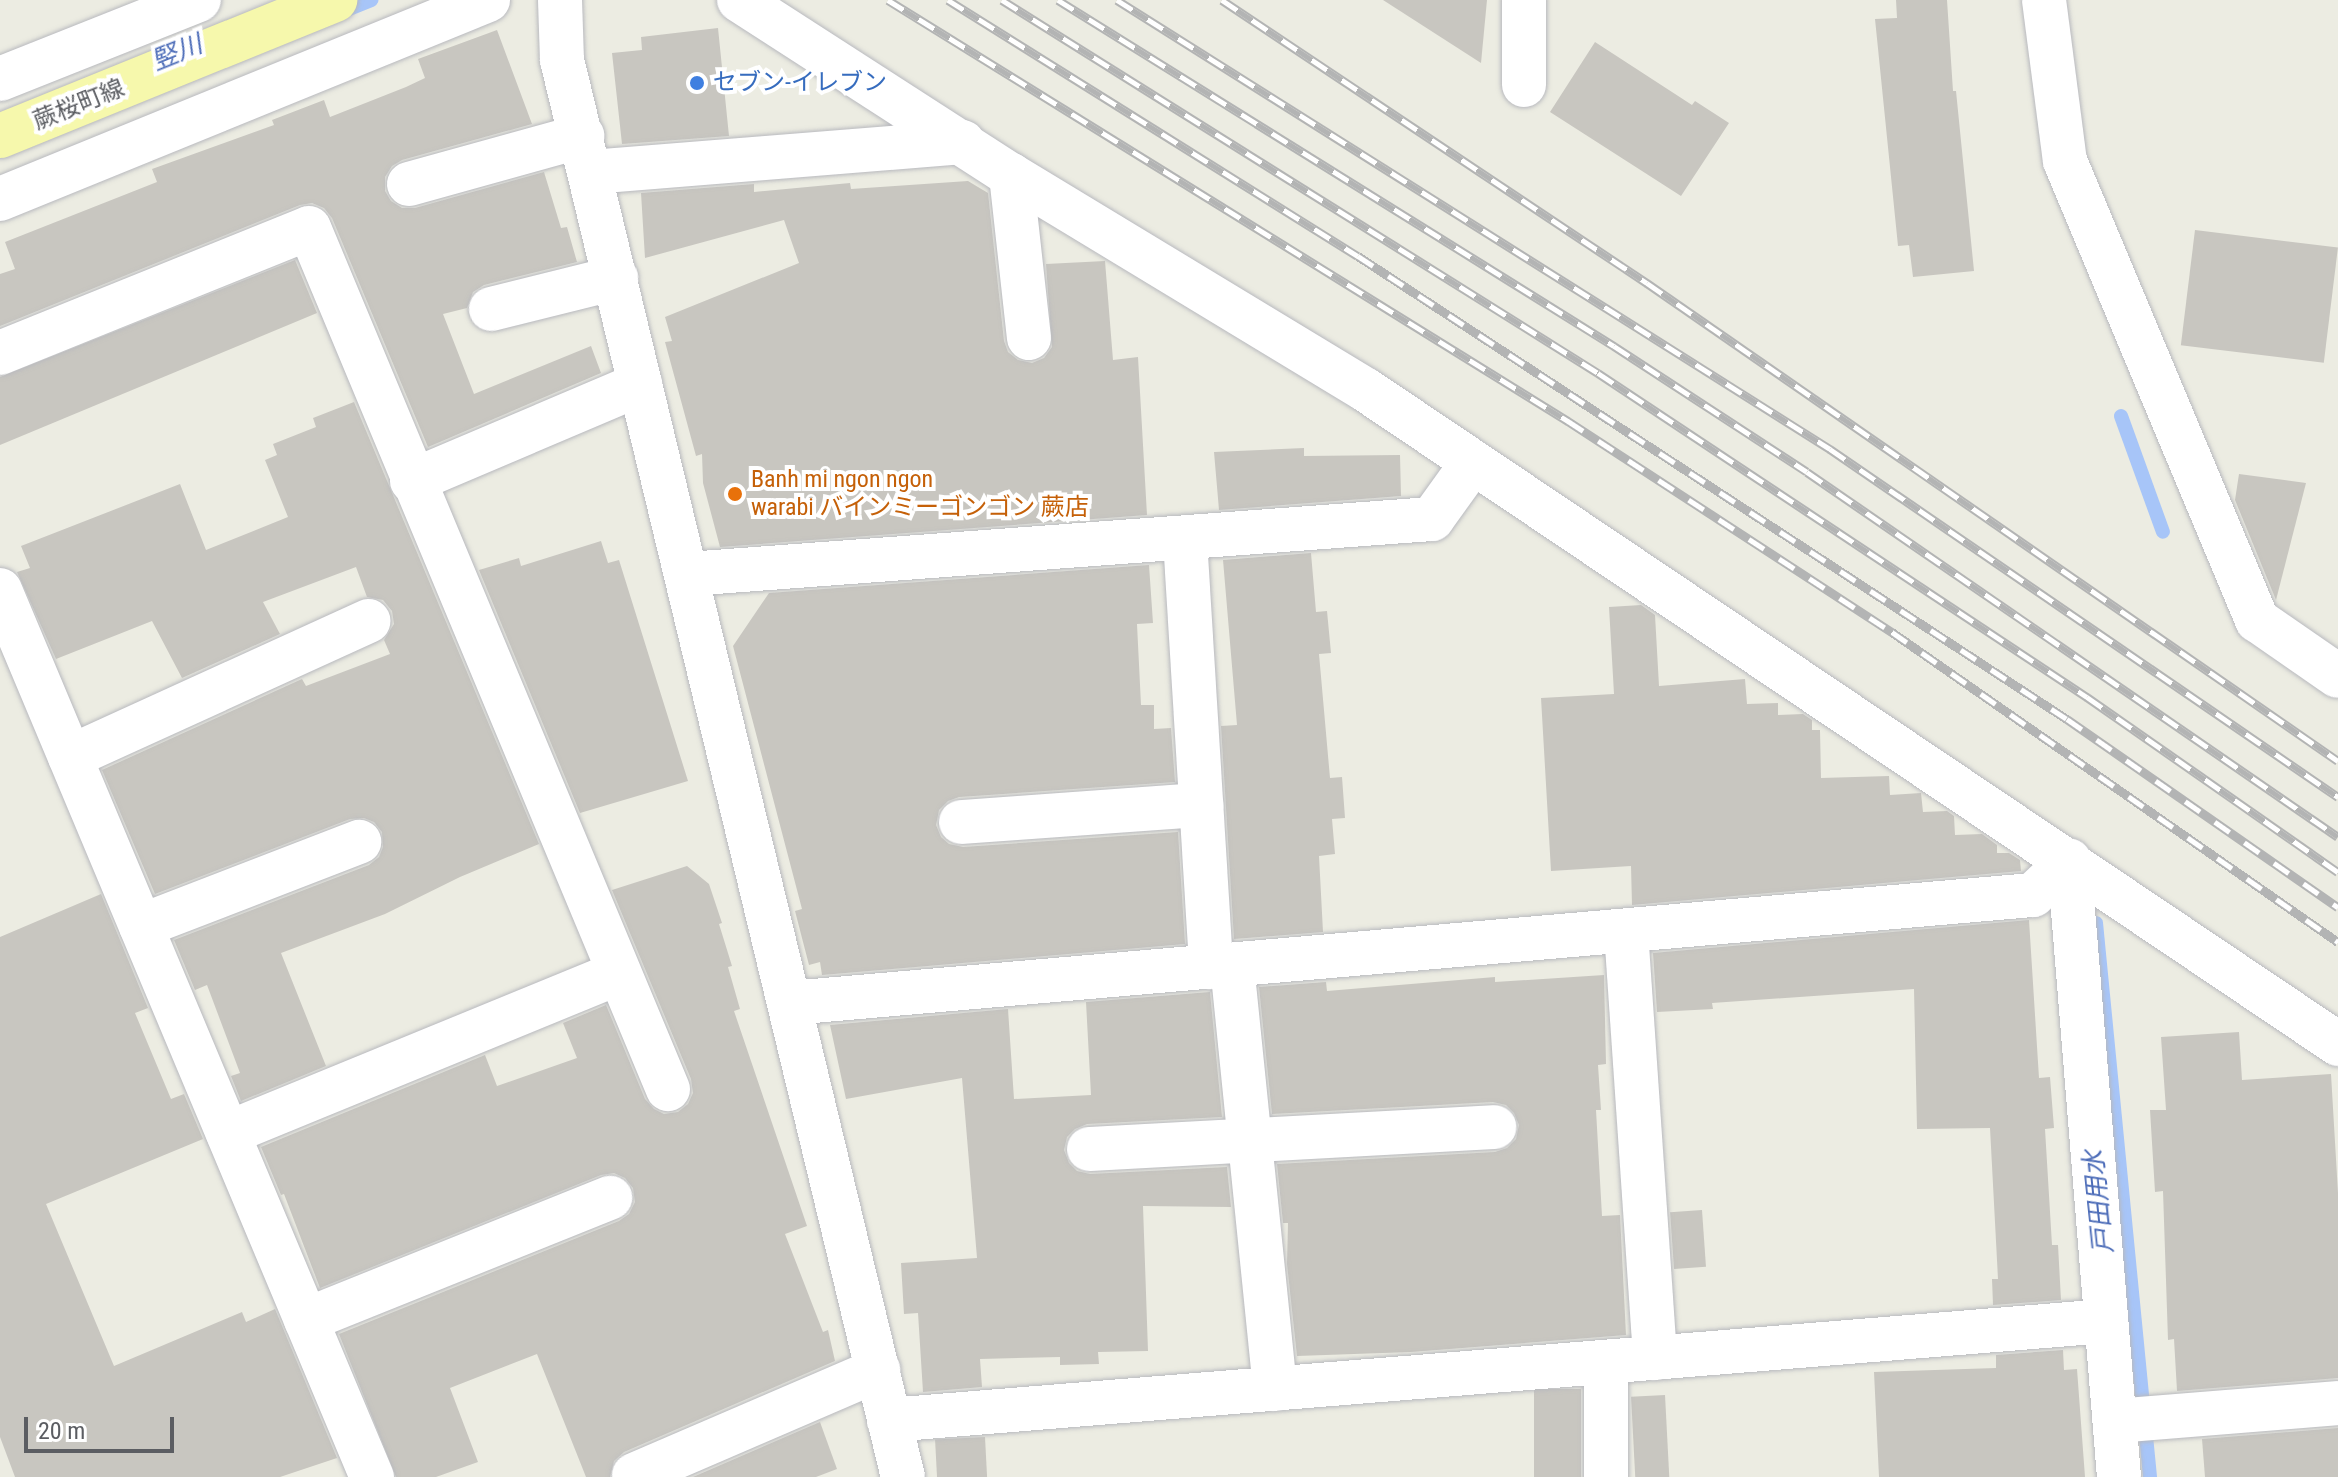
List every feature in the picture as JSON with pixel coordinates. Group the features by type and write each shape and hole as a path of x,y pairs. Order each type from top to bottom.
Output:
{"main road":[{"name":"蕨桜町線","path":"0,136 335,0"}],"street":[{"path":"0,79 199,0"},
{"path":"0,199 488,0"},
{"path":"560,0 562,60 903,1477"},
{"path":"739,0 1011,175 1366,390 2338,1044"},
{"path":"1524,0 1524,85"},
{"path":"2044,0 2065,161 2257,620 2338,676"},
{"path":"409,184 586,154 963,142"},
{"path":"1011,175 1029,338"},
{"path":"0,353 309,228 668,1089"},
{"path":"491,309 616,278"},
{"path":"412,481 640,384"},
{"path":"688,574 1432,519 1473,462"},
{"path":"1185,539 1201,805 1222,966 1250,1140 1275,1389"},
{"path":"0,590 372,1477"},
{"path":"70,757 369,621"},
{"path":"961,822 1201,805"},
{"path":"141,926 359,842"},
{"path":"790,1003 2033,895 2069,861"},
{"path":"2069,861 2119,1477"},
{"path":"1626,931 1655,1358"},
{"path":"228,1133 618,973"},
{"path":"1089,1149 1494,1127"},
{"path":"306,1320 610,1198"},
{"path":"889,1420 2106,1321"},
{"path":"1606,1362 1606,1477"},
{"path":"634,1475 878,1370"},
{"path":"2115,1421 2338,1403"}],"building":[{"path":"1383,0 1487,0 1481,63"},
{"path":"1896,0 1947,0 1953,91 1956,91 1974,271 1913,277 1909,245 1898,246 1875,19 1897,18"},
{"path":"718,28 729,136 622,144 612,53 642,50 641,37"},
{"path":"497,30 532,124 402,160 392,166 385,177 385,191 391,201 402,208 415,208 544,172 561,228 567,227 577,262 484,285 473,292 467,308 443,314 474,394 591,346 601,373 428,447 332,218 324,208 312,203 300,205 0,326 0,274 15,269 5,242 157,182 152,169 274,125 272,120 324,100 330,117 406,87 425,78 418,59"},
{"path":"1595,42 1692,105 1695,101 1729,123 1681,196 1550,112"},
{"path":"968,181 988,193 1004,341 1008,352 1018,360 1032,363 1044,358 1052,347 1046,264 1105,261 1113,360 1138,357 1147,515 720,547 703,483 702,454 696,456 665,342 672,341 665,317 799,263 784,220 645,258 641,193 754,184 754,192 850,183 851,189"},
{"path":"2195,230 2338,248 2324,363 2181,345"},
{"path":"295,260 317,313 0,445 0,377"},
{"path":"354,402 539,844 460,877 385,914 281,953 326,1066 241,1101 231,1076 240,1073 207,985 195,990 174,940 369,865 379,857 383,847 382,832 374,822 364,818 350,819 155,894 102,770 302,679 306,686 390,654 384,640 394,624 392,611 383,600 367,597 356,567 263,602 280,634 182,678 152,621 56,659 17,572 30,568 21,546 180,484 206,550 288,517 265,460 277,455 273,444 316,427 313,418"},
{"path":"1304,448 1304,456 1400,455 1401,496 1219,510 1214,452"},
{"path":"2239,474 2306,483 2276,600 2235,500"},
{"path":"601,541 608,563 619,560 688,781 580,813 479,570 519,558 521,566"},
{"path":"1311,553 1316,612 1327,611 1331,653 1319,654 1330,778 1342,777 1345,818 1332,819 1335,854 1319,856 1323,932 1234,939 1221,726 1237,725 1223,560"},
{"path":"1149,565 1153,623 1137,624 1141,705 1154,705 1154,729 1171,728 1175,782 959,797 948,801 939,810 936,825 941,837 949,844 963,847 1178,832 1185,944 822,975 820,962 809,965 795,911 802,909 733,646 769,593"},
{"path":"1641,605 1655,615 1659,686 1745,679 1747,704 1778,703 1778,715 1803,714 1812,720 1812,730 1820,730 1821,778 1889,776 1890,795 1921,793 1923,812 1947,811 1954,816 1955,835 1982,834 1997,845 1997,853 2009,853 2020,860 2021,871 1632,905 1631,866 1551,871 1541,698 1614,694 1609,607"},
{"path":"687,866 709,884 722,923 719,924 732,966 728,967 740,1009 734,1011 807,1226 785,1234 823,1332 828,1330 835,1361 624,1452 614,1461 610,1477 586,1477 537,1354 450,1388 478,1462 436,1477 396,1477 339,1334 619,1221 629,1214 635,1202 633,1188 625,1178 614,1173 601,1175 320,1288 284,1194 281,1195 261,1147 485,1055 497,1086 577,1058 563,1023 606,1005 645,1099 664,1114 678,1112 688,1104 693,1093 691,1079 612,890"},
{"path":"101,894 148,1008 135,1013 171,1099 184,1094 203,1139 46,1204 114,1366 242,1312 246,1322 275,1309 337,1458 280,1477 15,1477 0,1437 0,937"},
{"path":"2029,920 2039,1078 2050,1077 2054,1128 2045,1129 2052,1245 2058,1245 2061,1300 1993,1305 1992,1279 1998,1279 1990,1128 1917,1129 1914,989 1712,1003 1713,1009 1657,1012 1653,953"},
{"path":"1604,975 1606,1064 1598,1065 1601,1110 1596,1110 1602,1216 1620,1215 1626,1335 1411,1352 1297,1356 1287,1264 1288,1223 1283,1223 1277,1164 1495,1152 1507,1148 1516,1139 1519,1125 1506,1105 1493,1102 1272,1114 1259,987 1326,982 1327,991 1495,977 1495,982"},
{"path":"1210,992 1222,1117 1087,1124 1067,1137 1064,1150 1069,1163 1077,1171 1090,1174 1227,1167 1231,1207 1143,1206 1148,1351 1098,1352 1099,1364 1060,1365 1060,1357 980,1359 982,1387 923,1392 918,1313 904,1314 901,1263 977,1258 962,1078 846,1099 830,1025 1008,1009 1014,1099 1091,1095 1086,1002"},
{"path":"2239,1032 2242,1080 2331,1074 2338,1193 2338,1378 2177,1391 2174,1339 2168,1340 2163,1191 2155,1192 2150,1110 2166,1110 2161,1037"},
{"path":"1702,1210 1706,1267 1674,1269 1670,1212"},
{"path":"2063,1350 2064,1370 2077,1369 2085,1477 1879,1477 1874,1372 1996,1368 1996,1355"},
{"path":"1534,1389 1581,1389 1581,1477 1534,1477"},
{"path":"1665,1395 1669,1477 1635,1477 1631,1397"},
{"path":"820,1422 837,1469 816,1477 693,1477"},
{"path":"2338,1428 2338,1477 2205,1477 2202,1439"},
{"path":"985,1437 987,1477 937,1477 935,1440"}],"waterway":[{"name":"竪川","path":"339,13 372,0"},
{"name":"戸田用水","path":"2121,416 2163,532"},
{"name":"戸田用水","path":"2096,923 2150,1477"}],"railway":[{"path":"888,0 1568,421 1892,632 2338,942"},
{"path":"948,0 1358,256 2067,719 2338,907"},
{"path":"1002,0 1598,373 2087,697 2338,872"},
{"path":"1058,0 1614,346 1807,472 2338,837"},
{"path":"1117,0 1830,449 2338,797"},
{"path":"1222,0 1647,283 2338,761"}],"place":[{"name":"セブン-イレブン","path":"697,83"},
{"name":"Banh mi ngon ngon warabi バインミーゴンゴン 蕨店","path":"735,494"}]}
